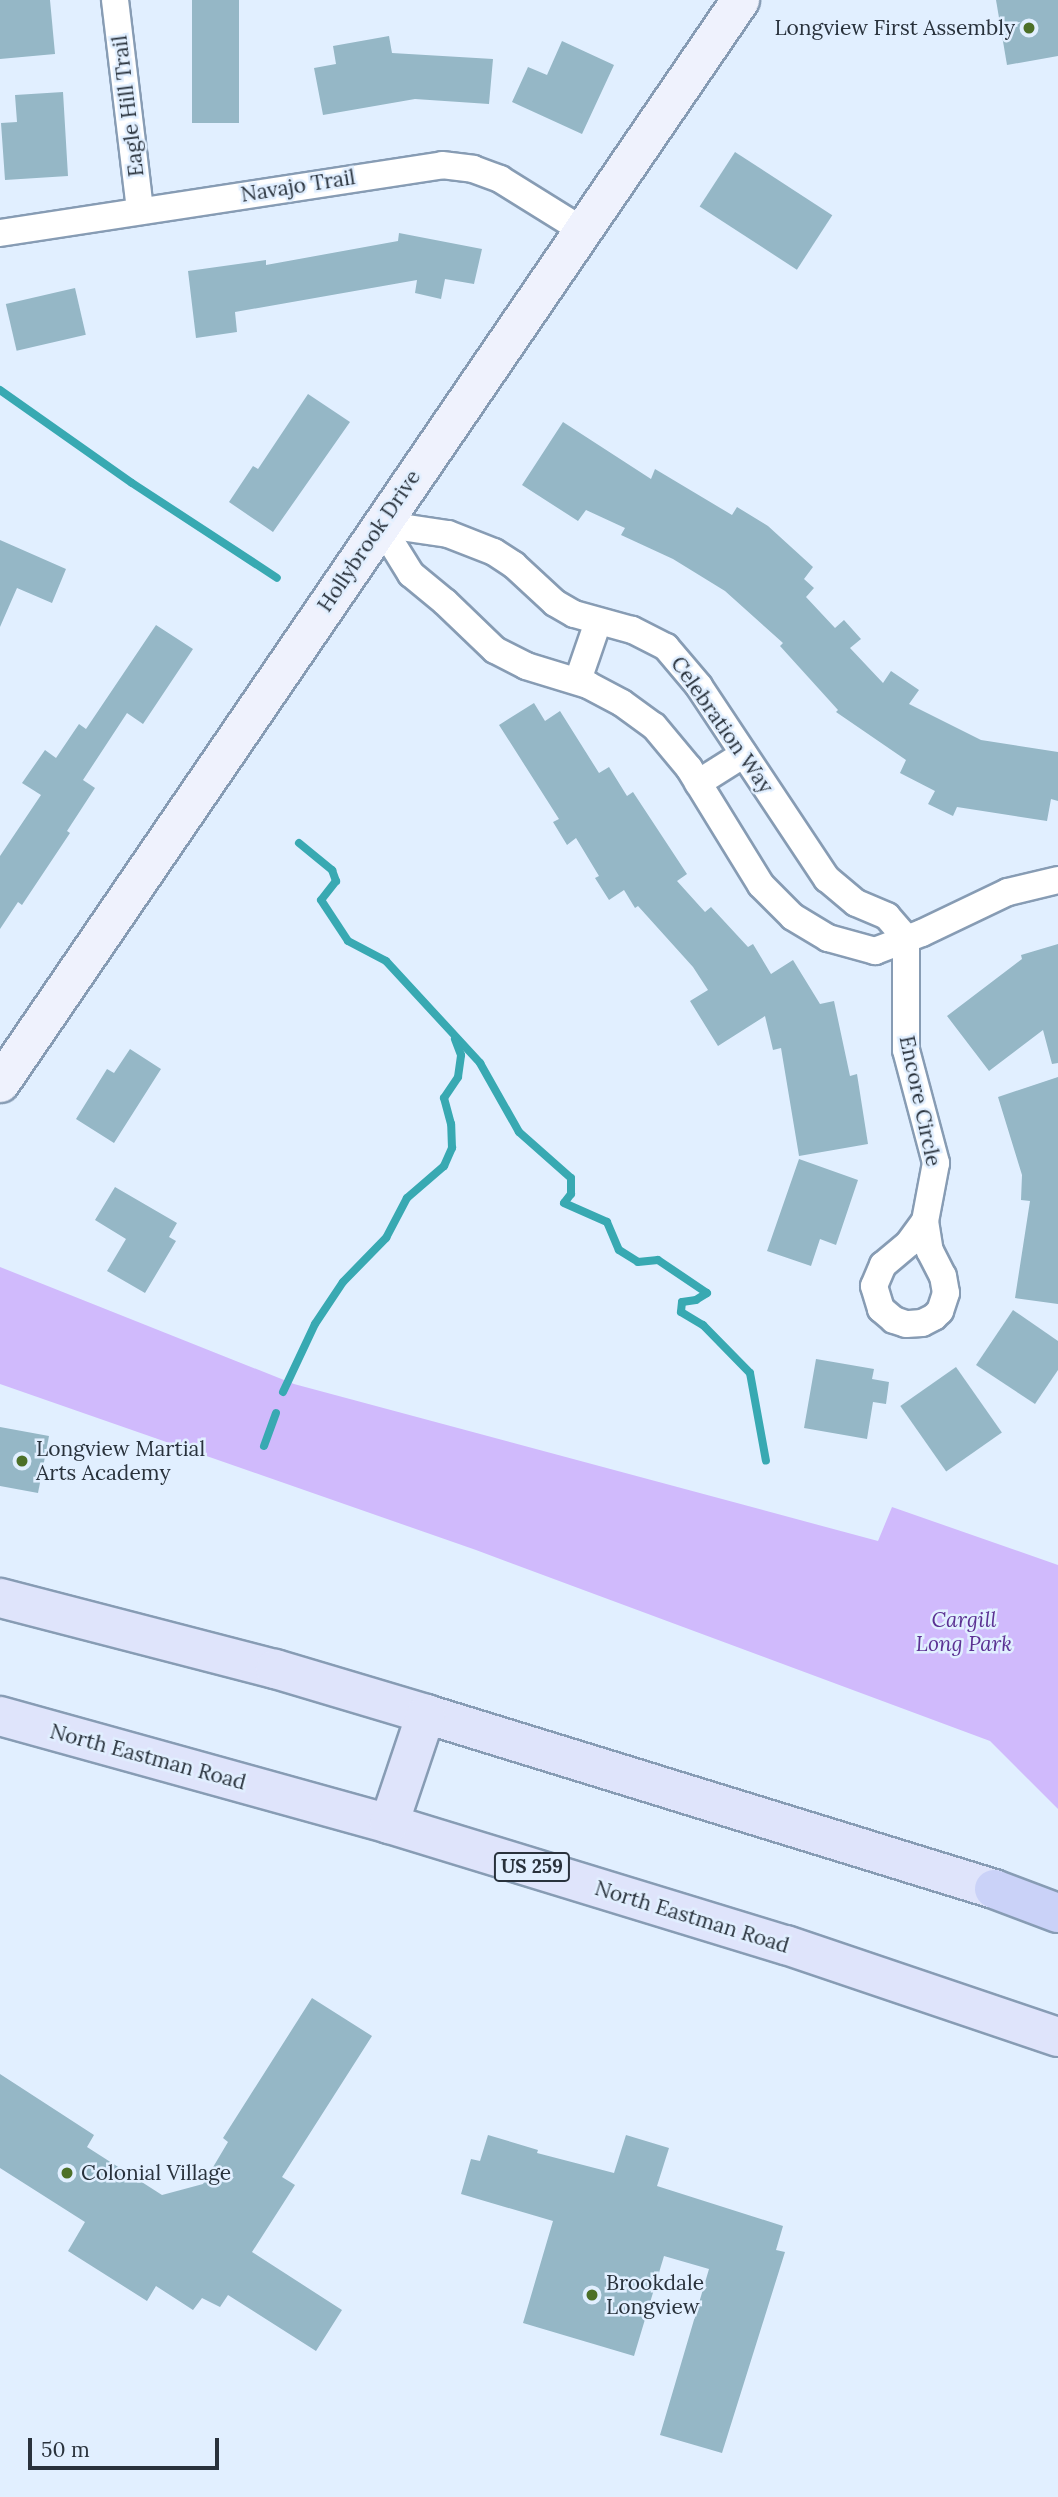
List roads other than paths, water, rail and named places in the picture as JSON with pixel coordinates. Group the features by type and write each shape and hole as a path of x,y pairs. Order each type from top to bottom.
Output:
{"highway":[{"path":"994,1889 1058,1900"},
{"path":"994,1889 1058,1913"}],"main road":[{"name":"Hollybrook Drive","path":"3,1072 740,0"},
{"path":"0,1598 275,1669 994,1889"},
{"path":"389,1824 426,1714"},
{"name":"North Eastman Road","path":"0,1716 389,1824 786,1945 1058,2037"}],"street":[{"name":"Eagle Hill Trail","path":"115,0 140,211"},
{"name":"Navajo Trail","path":"0,233 442,165 465,168 500,179 582,230"},
{"name":"Celebration Way","path":"380,524 448,534 494,552 514,565 555,603 574,614 656,640 677,657 827,879 856,903 887,916 906,937"},
{"path":"380,524 411,574 495,650 526,666 578,680 645,718 681,756 752,874 793,917 828,939 875,951 1007,892 1058,880"},
{"path":"578,680 598,622"},
{"path":"698,783 744,754"},
{"name":"Encore Circle","path":"906,937 906,1050 936,1163 925,1221"}],"waterway":[{"path":"0,390 132,483 277,578"},
{"path":"299,843 332,870 336,881 321,900 348,941 386,961 480,1063 519,1132 571,1178 571,1194 564,1203 607,1222 619,1250 638,1262 658,1260 707,1293 696,1300 682,1302 681,1312 703,1325 750,1373 766,1461"},
{"path":"283,1392 315,1324 343,1282 386,1238 407,1198 444,1166 452,1148 451,1124 444,1098 458,1077 461,1055 455,1039"},
{"path":"264,1446 276,1413"}],"place":[{"name":"Longview First Assembly","path":"1029,28"},
{"name":"Longview Martial Arts Academy","path":"22,1461"},
{"name":"Colonial Village","path":"67,2173"},
{"name":"Brookdale Longview","path":"592,2295"}],"park label":[{"name":"Cargill Long Park","path":"964,1632"}]}
